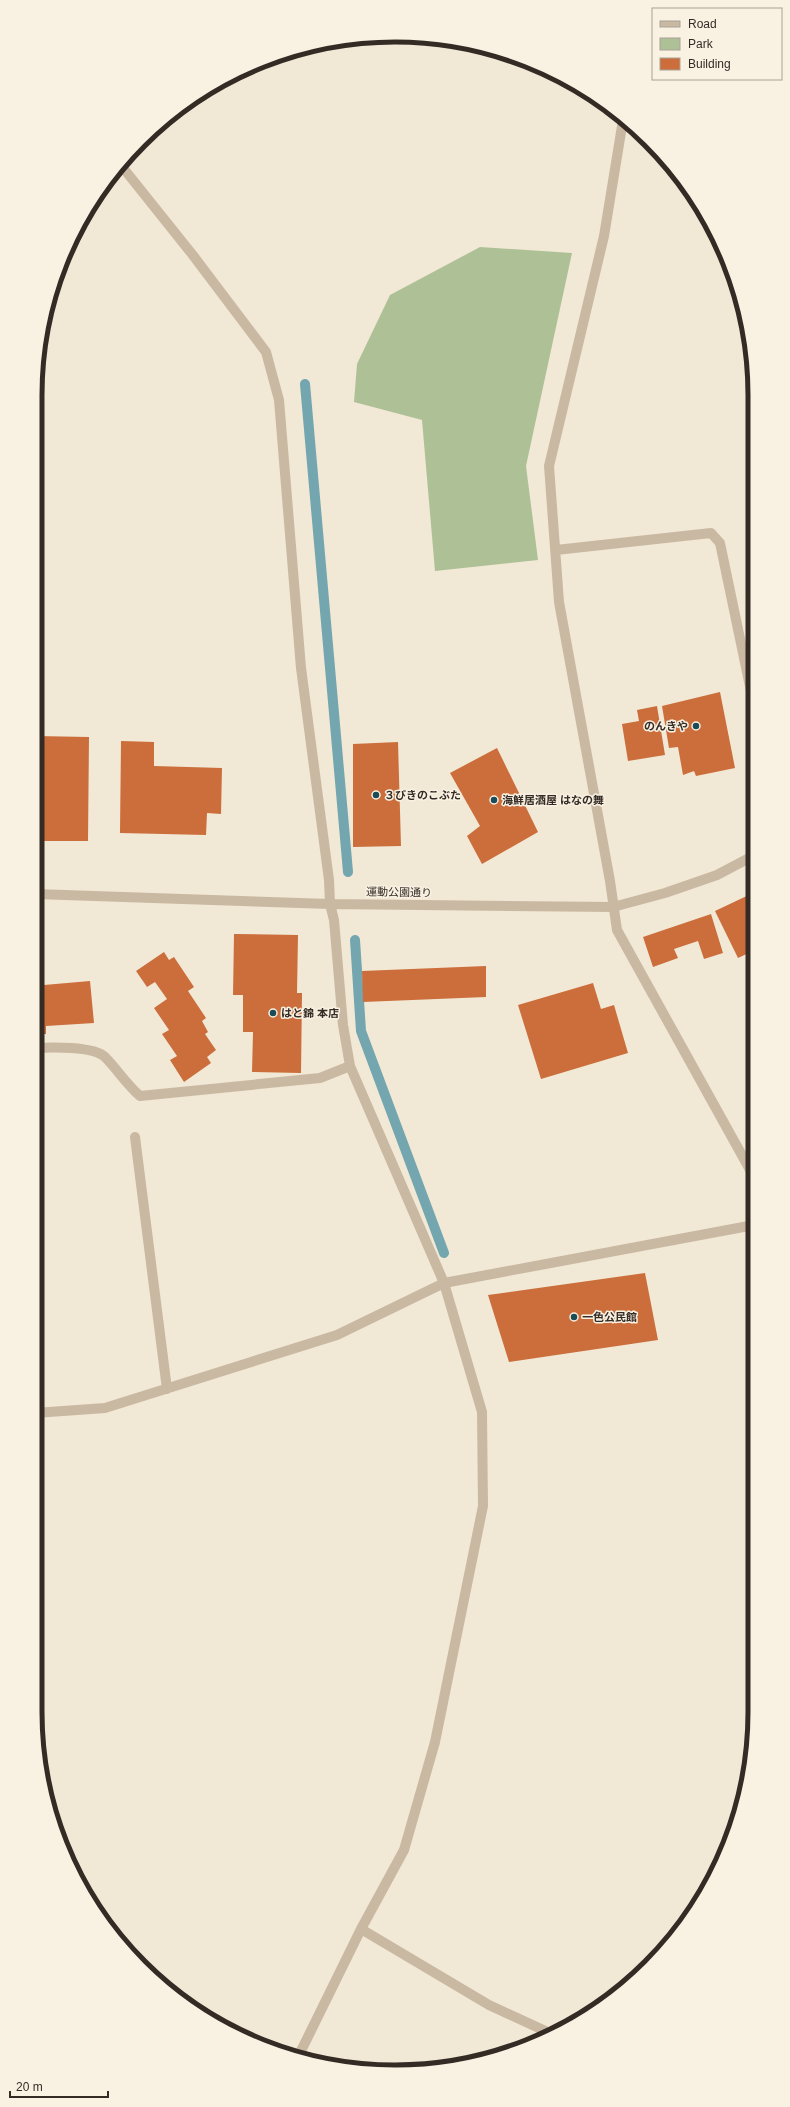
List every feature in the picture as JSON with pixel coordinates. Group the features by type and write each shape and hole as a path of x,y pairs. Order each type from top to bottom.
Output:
{"street":[{"path":"622,125 604,236 549,466 559,602 617,930 748,1166"},
{"path":"124,169 192,254 266,352 279,400 301,668 329,880 330,904 334,920 343,1025 350,1066 444,1283 482,1412 483,1506 435,1742 404,1850 361,1929 301,2052"},
{"path":"556,550 711,533 720,543 748,677"},
{"name":"運動公園通り","path":"42,894 330,904 613,907 665,893 717,875 748,859"},
{"path":"42,1048 71,1047 103,1055 127,1086 140,1096 320,1078 350,1066"},
{"path":"135,1137 167,1389"},
{"path":"42,1412 105,1408 337,1335 444,1283 748,1226"},
{"path":"361,1929 489,2005 546,2031"}],"green space":[{"path":"480,247 572,253 526,466 538,560 435,571 422,420 354,402 357,364 390,295"}],"building":[{"name":"のんきや","path":"720,692 735,768 696,776 694,771 683,775 678,747 669,748 662,706"},
{"path":"657,706 665,755 628,761 622,724 639,721 637,710"},
{"path":"42,736 89,737 88,841 42,841"},
{"path":"121,741 154,742 154,766 222,768 221,814 207,813 206,835 120,833"},
{"name":"３びきのこぶた","path":"398,742 401,846 353,847 353,744"},
{"name":"海鮮居酒屋 はなの舞","path":"497,748 538,832 482,864 467,836 480,826 450,773"},
{"path":"748,895 748,953 738,958 715,911"},
{"path":"711,914 723,953 704,959 698,941 674,949 678,958 653,967 643,937"},
{"name":"はと錦 本店","path":"234,934 298,935 297,993 302,993 301,1073 252,1072 253,1032 243,1032 243,995 233,995"},
{"path":"164,952 169,960 174,957 194,987 188,991 206,1018 202,1021 208,1032 205,1034 216,1050 207,1057 211,1063 184,1082 170,1060 177,1056 162,1034 169,1030 154,1008 167,999 155,982 147,987 136,971"},
{"path":"486,966 486,997 363,1002 362,971"},
{"path":"42,973 44,985 90,981 94,1023 46,1026 46,1034 42,1034"},
{"path":"593,983 601,1009 614,1005 628,1053 541,1079 518,1005"},
{"name":"一色公民館","path":"645,1273 658,1340 509,1362 488,1295"}],"waterway":[{"path":"305,384 348,872"},
{"path":"355,940 361,1031 444,1253"}],"place":[{"name":"のんきや","path":"696,726"},
{"name":"３びきのこぶた","path":"376,795"},
{"name":"海鮮居酒屋 はなの舞","path":"494,800"},
{"name":"はと錦 本店","path":"273,1013"},
{"name":"一色公民館","path":"574,1317"}]}
